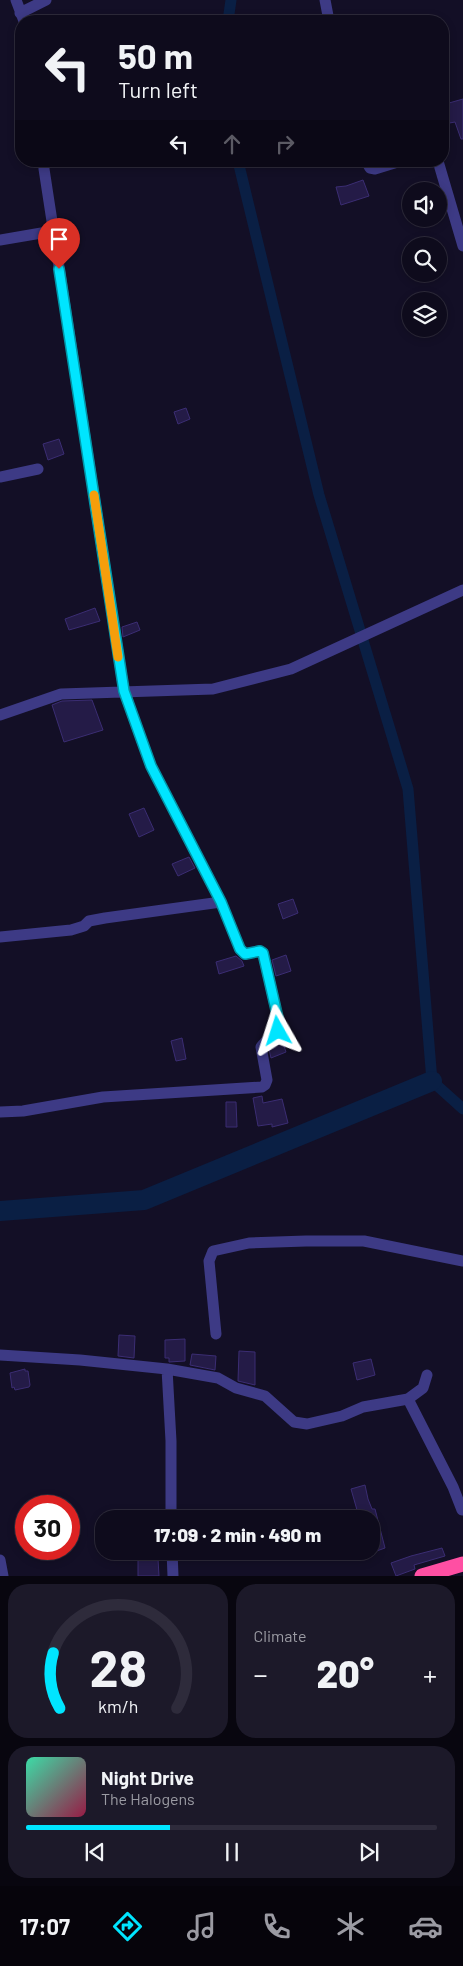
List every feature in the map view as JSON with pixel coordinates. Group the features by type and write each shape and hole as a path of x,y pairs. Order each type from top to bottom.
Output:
{"highway":[{"path":"422,1576 463,1564"}],"street":[{"path":"16,0 21,15"},
{"path":"25,15 46,0"},
{"path":"325,0 327,15"},
{"path":"0,1112 103,1097 262,1087 267,1080 261,1047 280,1027 263,953 260,951 245,954 242,952 221,902 151,766 124,691 44,167"},
{"path":"369,167 375,169 382,167"},
{"path":"440,167 463,246"},
{"path":"0,240 53,230"},
{"path":"0,477 38,469"},
{"path":"0,715 62,694 213,689 290,669 463,590"},
{"path":"0,937 71,930 84,926 89,921 105,918 221,902"},
{"path":"216,1334 209,1261 213,1251 249,1243 306,1241 364,1242 463,1261"},
{"path":"0,1355 80,1360 167,1369 218,1378 236,1388 265,1396 294,1422 307,1424 342,1416 363,1407 408,1399 423,1388 427,1374"},
{"path":"167,1369 171,1441 171,1510"},
{"path":"408,1399 453,1487 462,1510"},
{"path":"0,1560 3,1576"},
{"path":"172,1560 173,1576"}],"building":[{"path":"463,99 463,139 461,139 455,122 449,123 449,103"},
{"path":"363,180 369,196 341,205 336,187 346,186"},
{"path":"186,408 190,419 178,424 174,412"},
{"path":"59,439 64,454 48,460 43,444"},
{"path":"95,608 100,621 69,630 65,619"},
{"path":"137,622 140,630 123,637 122,627"},
{"path":"92,700 103,730 64,742 52,705 62,701"},
{"path":"144,808 154,830 139,837 129,814"},
{"path":"189,857 195,868 178,876 172,864"},
{"path":"293,899 298,913 283,919 278,904"},
{"path":"286,955 291,971 276,976 272,960"},
{"path":"236,956 242,961 244,966 219,974 216,962"},
{"path":"182,1038 186,1059 176,1061 171,1041"},
{"path":"282,1040 286,1052 271,1058 269,1049"},
{"path":"262,1096 263,1103 282,1099 288,1123 272,1127 272,1124 258,1126 253,1098"},
{"path":"226,1102 236,1102 237,1127 226,1127"},
{"path":"119,1335 135,1336 134,1358 118,1356"},
{"path":"185,1339 185,1361 169,1362 169,1358 165,1358 165,1340"},
{"path":"239,1351 255,1352 255,1385 238,1381"},
{"path":"192,1354 216,1356 215,1370 190,1365"},
{"path":"371,1359 375,1375 357,1380 353,1363"},
{"path":"25,1369 25,1371 28,1371 30,1385 29,1387 15,1390 14,1387 12,1388 10,1373"},
{"path":"365,1485 372,1509 375,1510 357,1510 351,1489"},
{"path":"380,1528 385,1548 380,1550"},
{"path":"442,1548 445,1556 414,1565 415,1569 396,1576 391,1563"},
{"path":"138,1560 158,1560 159,1576 138,1576"}],"waterway":[{"path":"229,15 231,0"},
{"path":"239,167 319,495 408,789 432,1081 463,1109"},
{"path":"0,1211 144,1200 432,1081"}],"slow traffic":[{"path":"94,495 118,657"}],"route":[{"path":"59,269 124,691 151,766 221,902 240,949 245,954 260,951 263,953 280,1027 278,1031"}]}
